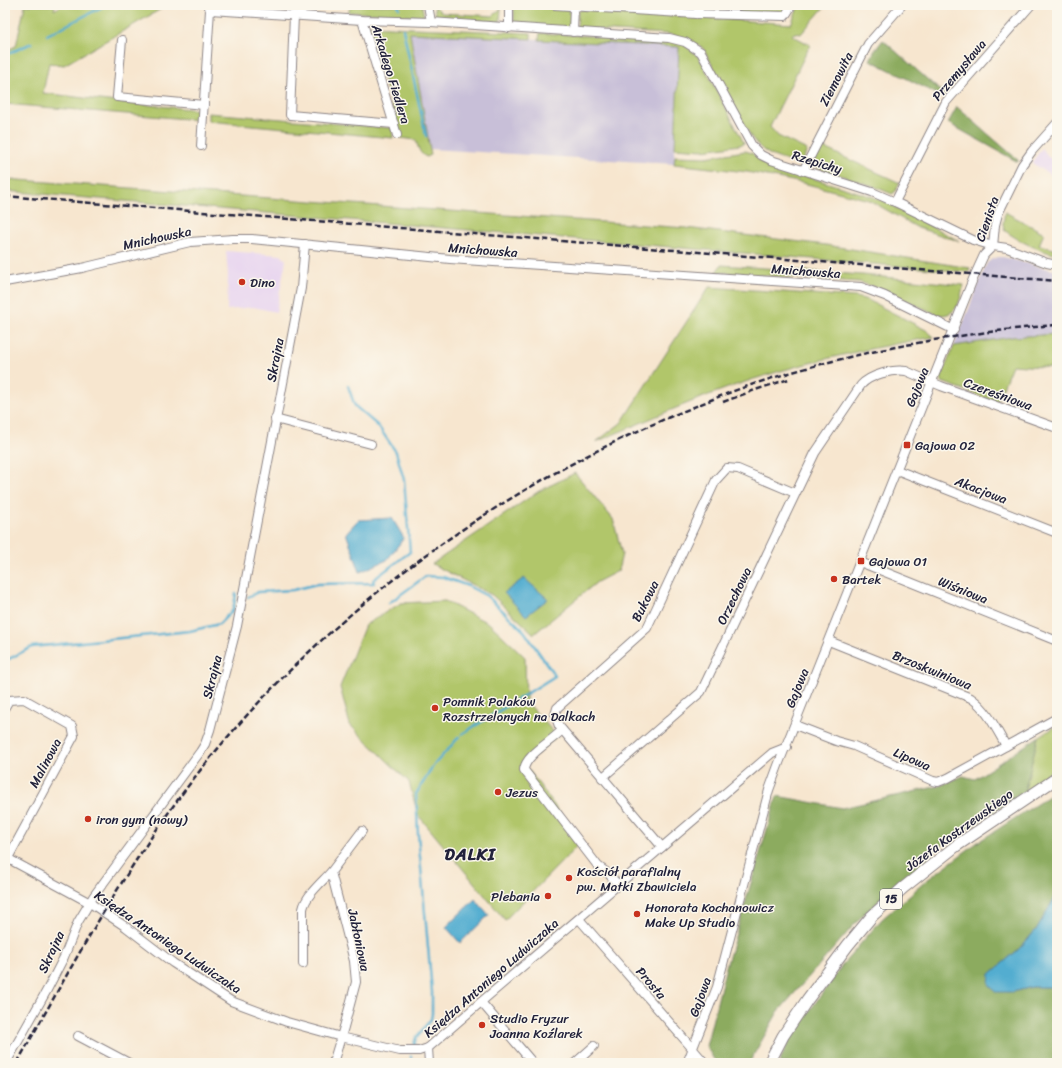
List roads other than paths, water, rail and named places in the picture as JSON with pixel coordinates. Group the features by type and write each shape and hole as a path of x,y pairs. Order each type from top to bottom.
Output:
{"main road":[{"name":"Józefa Kostrzewskiego","path":"769,1063 783,1036 806,1000 872,916 903,888 956,846 1057,778"}],"street":[{"path":"428,5 431,22"},
{"path":"509,5 509,28"},
{"path":"554,5 574,7 620,7 696,14 785,16 792,5"},
{"path":"696,14 700,5"},
{"name":"Ziemowita","path":"803,171 868,44 902,5"},
{"name":"Przemysława","path":"895,202 946,102 1032,5"},
{"path":"201,146 209,8 362,20 431,22 573,32 574,7"},
{"path":"294,15 290,115 394,124"},
{"name":"Arkadego Fiedlera","path":"362,20 397,134"},
{"name":"Rzepichy","path":"573,32 669,38 685,42 701,52 752,146 761,155 803,171 872,192 973,240 993,246 1007,248 1047,263 1057,265"},
{"path":"122,40 117,97 204,105"},
{"name":"Cienista","path":"954,330 984,255 993,246 995,225 998,214 1022,166 1032,151 1057,123"},
{"name":"Mnichowska","path":"5,282 82,268 190,242 232,238 305,244 450,260 861,287 885,296 954,330"},
{"name":"Skrajna","path":"6,1063 64,957 78,922 90,903 200,752 210,730 237,626 300,288 305,244"},
{"name":"Gajowa","path":"687,1063 717,987 769,790 954,330"},
{"name":"Orzechowa","path":"602,778 701,692 795,492 815,454 861,385 871,377 901,370 932,382"},
{"name":"Czereśniowa","path":"932,382 1057,428"},
{"path":"275,419 371,444"},
{"name":"Bukowa","path":"602,778 559,726 555,715 557,708 647,628 716,480 727,468 738,469 795,492"},
{"name":"Akacjowa","path":"897,470 1057,533"},
{"name":"Wiśniowa","path":"860,562 1057,641"},
{"name":"Brzoskwiniowa","path":"829,641 971,698 983,709 1006,746"},
{"name":"Malinowa","path":"5,707 9,700 24,699 72,726 74,736 6,858"},
{"name":"Lipowa","path":"796,725 836,741 854,746 938,782 948,778 1057,718"},
{"path":"562,730 526,762 524,770 598,866 609,874 618,885"},
{"name":"Księdza Antoniego Ludwiczaka","path":"6,858 90,903 126,927 178,966 231,1001 287,1022 341,1037 400,1052 419,1051 428,1048 772,753 787,747"},
{"path":"602,778 662,847"},
{"path":"303,964 304,904 331,872 362,831"},
{"name":"Jabłoniowa","path":"331,872 355,971 356,982 333,1063"},
{"name":"Prosta","path":"578,918 705,1063"},
{"path":"481,1002 533,1063"},
{"path":"78,1036 129,1063"},
{"path":"574,1063 594,1046"},
{"path":"428,1048 429,1063"}],"water":[{"path":"392,518 404,538 387,560 360,572 346,533 358,520"},
{"path":"524,578 548,599 526,616 504,593"},
{"path":"1057,894 1057,987 1032,987 1013,992 995,992 989,984 990,974 1019,949 1036,930"},
{"path":"475,899 489,915 460,943 446,927"}],"waterway":[{"path":"47,35 106,5"},
{"path":"403,29 426,136"},
{"path":"5,55 32,43"},
{"path":"248,597 258,592 293,590 317,584 374,583 373,580 410,552 404,480 396,452 378,426 355,406 348,386"},
{"path":"389,603 426,576 443,577 468,586 487,596 524,631 555,676 462,734"},
{"path":"5,661 32,647 190,631 219,624 233,610 236,594"},
{"path":"413,1047 416,1038 431,1019 432,1014 432,992 418,834 416,794 433,766 459,737"},
{"path":"411,1056 412,1063"}],"railway":[{"path":"5,196 1057,281"},
{"path":"17,1063 95,926 137,859 182,794 231,733 284,676 342,622 402,573 466,527 532,486 601,449 672,416 744,388 828,362 865,353 981,333 1057,325"},
{"path":"723,402 789,379"}],"place":[{"name":"Dino","path":"242,282"},
{"name":"Gajowa 02","path":"907,445"},
{"name":"Gajowa 01","path":"861,561"},
{"name":"Bartek","path":"834,579"},
{"name":"Pomnik Polaków Rozstrzelonych na Dalkach","path":"435,708"},
{"name":"Jezus","path":"498,792"},
{"name":"iron gym (nowy)","path":"88,819"},
{"name":"Kościół parafialny pw. Matki Zbawiciela","path":"569,878"},
{"name":"Plebania","path":"548,896"},
{"name":"Honorata Kochanowicz Make Up Studio","path":"637,914"},
{"name":"Studio Fryzur Joanna Koźlarek","path":"482,1025"}],"district":[{"name":"DALKI","path":"470,854"}]}
